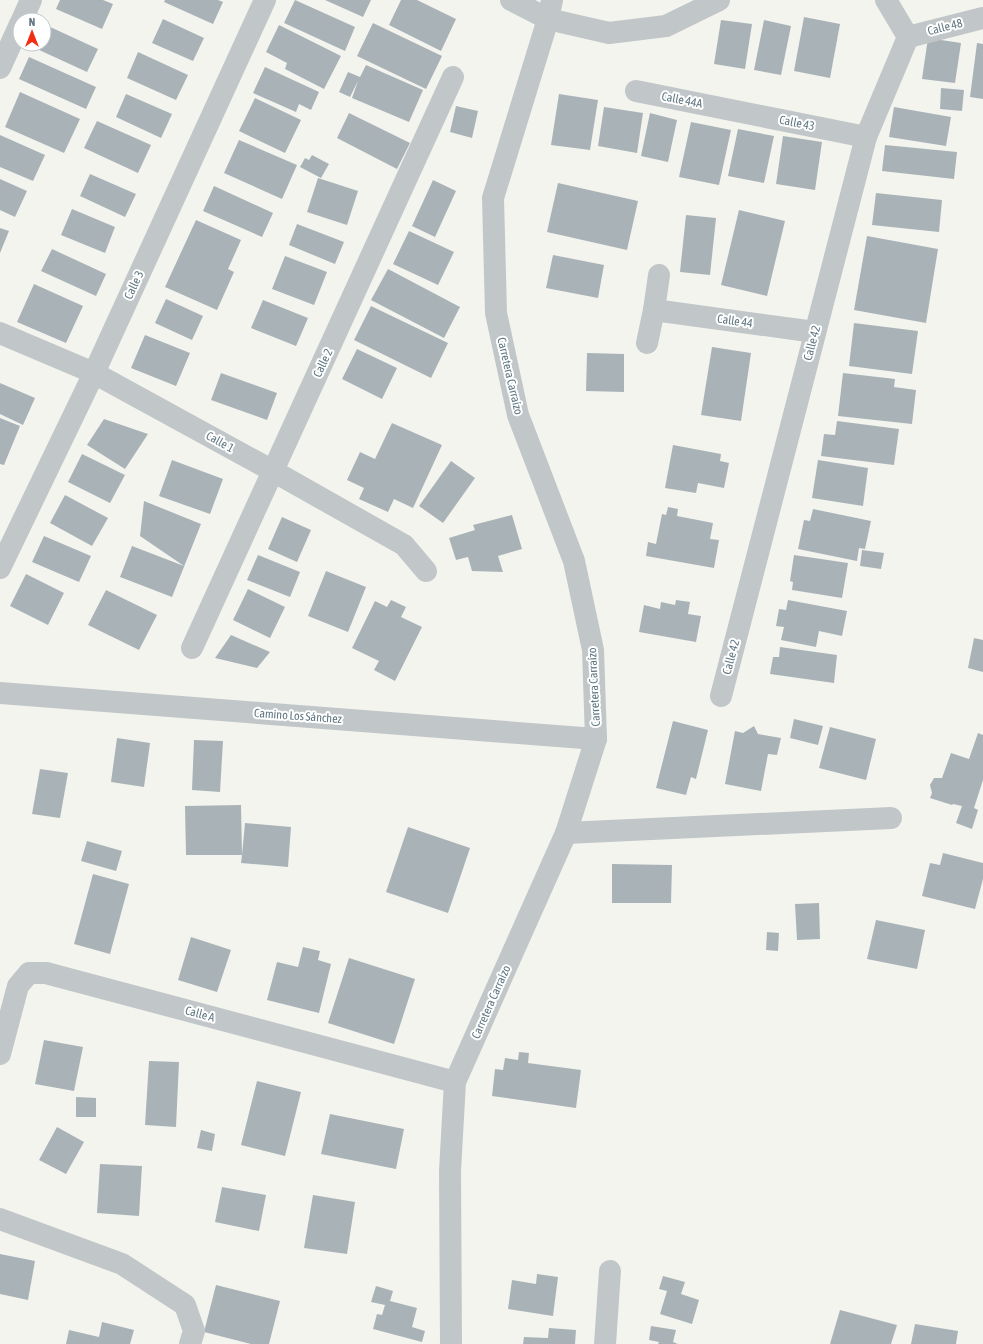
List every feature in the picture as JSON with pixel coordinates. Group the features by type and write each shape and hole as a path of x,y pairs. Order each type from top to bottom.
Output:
{"street":[{"path":"26,12 31,0"},
{"name":"Calle 3","path":"0,568 94,373 265,0"},
{"path":"511,0 550,9 609,33 666,26 719,0"},
{"path":"886,0 908,37"},
{"name":"Carretera Carraízo","path":"451,1344 450,1171 455,1082 566,833 596,739 593,650 574,561 518,415 496,313 493,198 550,9"},
{"name":"Calle 48","path":"908,37 983,18"},
{"name":"Calle 42","path":"721,696 866,137 908,37"},
{"path":"0,68 12,42"},
{"name":"Calle 2","path":"192,648 454,77"},
{"name":"Calle 44A","path":"636,91 728,110"},
{"name":"Calle 43","path":"728,110 866,137"},
{"path":"647,343 659,275"},
{"name":"Calle 44","path":"654,310 815,332"},
{"name":"Calle 1","path":"0,333 94,373 273,471 404,545 426,571"},
{"name":"Camino Los Sánchez","path":"0,693 596,739"},
{"path":"566,833 891,818"},
{"name":"Calle A","path":"0,1054 18,986 29,973 46,973 455,1082"},
{"path":"0,1218 122,1264 172,1296 185,1305 194,1331 190,1344"},
{"path":"605,1344 610,1271"}],"building":[{"path":"60,0 103,0 113,4 102,29 56,9"},
{"path":"165,0 218,0 223,2 213,24 164,2"},
{"path":"295,0 355,27 345,51 284,23"},
{"path":"325,0 371,0 363,17"},
{"path":"401,0 417,0 456,19 441,51 389,25"},
{"path":"804,17 840,24 830,78 794,71"},
{"path":"163,19 204,38 193,61 152,43"},
{"path":"721,20 752,24 745,69 714,64"},
{"path":"764,20 791,26 781,75 754,70"},
{"path":"373,23 442,56 426,89 357,56"},
{"path":"279,25 341,56 324,89 285,69 287,63 266,52"},
{"path":"52,28 98,49 87,72 44,52 52,52"},
{"path":"928,38 961,43 955,83 922,79"},
{"path":"977,43 983,44 983,99 970,97"},
{"path":"138,52 188,75 176,100 127,78"},
{"path":"29,57 96,87 86,109 19,79"},
{"path":"366,65 423,90 409,122 352,98 358,81 350,97 339,92 348,72 360,77"},
{"path":"265,67 319,92 311,110 299,104 296,112 253,93"},
{"path":"941,88 964,90 962,111 940,109"},
{"path":"20,92 80,119 64,153 5,127"},
{"path":"126,94 172,114 161,138 116,117"},
{"path":"559,94 598,100 590,150 551,145"},
{"path":"255,98 301,120 285,153 239,131"},
{"path":"456,106 478,111 472,138 450,132"},
{"path":"604,107 643,113 637,153 598,146"},
{"path":"894,107 951,117 946,146 889,137"},
{"path":"349,113 410,143 397,169 337,138"},
{"path":"650,113 677,120 668,162 641,156"},
{"path":"97,121 151,145 138,173 84,148"},
{"path":"691,122 731,130 719,185 679,177"},
{"path":"738,129 774,136 764,183 728,176"},
{"path":"0,135 45,155 33,181 0,167"},
{"path":"783,136 822,142 815,190 776,184"},
{"path":"239,140 297,165 282,199 224,173"},
{"path":"885,145 957,152 954,179 882,171"},
{"path":"312,155 329,164 321,178 300,167 305,158 309,160"},
{"path":"90,174 136,194 125,217 80,196"},
{"path":"318,178 358,191 347,225 307,212"},
{"path":"0,179 27,191 15,217 0,210"},
{"path":"433,180 456,191 435,237 412,226"},
{"path":"558,183 638,201 627,250 547,232"},
{"path":"214,186 273,213 262,237 203,211"},
{"path":"876,193 942,200 939,232 872,225"},
{"path":"72,209 115,227 105,253 61,235"},
{"path":"739,210 785,221 767,296 721,285"},
{"path":"686,215 716,218 710,275 680,272"},
{"path":"196,220 241,240 228,269 234,272 217,310 165,287"},
{"path":"297,224 344,242 335,264 289,245"},
{"path":"0,228 9,231 0,253"},
{"path":"409,231 454,252 438,285 393,264"},
{"path":"867,236 938,249 926,323 854,310"},
{"path":"52,249 106,274 96,296 41,271"},
{"path":"553,255 604,265 598,298 546,288"},
{"path":"285,256 327,272 314,305 272,289"},
{"path":"388,269 460,307 444,338 371,300"},
{"path":"34,284 83,306 66,343 17,322"},
{"path":"166,299 203,316 192,340 155,323"},
{"path":"263,300 308,318 296,346 251,328"},
{"path":"371,306 448,343 431,378 354,340"},
{"path":"854,323 918,331 912,374 849,366"},
{"path":"145,335 190,353 176,386 131,368"},
{"path":"712,347 751,353 741,421 701,415"},
{"path":"357,349 397,368 382,399 342,379"},
{"path":"587,353 624,354 624,392 586,391"},
{"path":"221,373 277,393 267,420 211,400"},
{"path":"843,373 895,379 894,387 916,390 912,424 838,416"},
{"path":"0,383 35,398 23,425 0,414"},
{"path":"0,418 20,426 4,465 0,464"},
{"path":"104,419 148,434 125,469 87,445"},
{"path":"837,421 899,429 894,465 821,456 824,434 835,435"},
{"path":"392,423 442,445 413,508 394,499 388,512 359,499 364,488 347,480 360,452 375,459"},
{"path":"673,445 721,454 720,461 729,463 724,488 698,483 696,493 665,488"},
{"path":"82,454 125,475 110,503 68,482"},
{"path":"172,460 223,479 210,514 159,496"},
{"path":"818,460 868,468 863,506 812,498"},
{"path":"451,461 475,478 443,523 419,506"},
{"path":"65,495 108,518 92,546 50,523"},
{"path":"144,501 201,524 172,597 120,577 132,546 184,566 140,536"},
{"path":"668,507 678,509 677,516 713,523 710,539 719,540 714,568 646,556 648,542 656,544 662,514 666,515"},
{"path":"813,509 871,521 865,549 859,548 857,561 798,549 804,520 810,521"},
{"path":"512,515 522,549 498,556 503,572 472,571 468,557 456,560 449,538 475,530 473,525"},
{"path":"282,517 311,530 297,562 268,549"},
{"path":"44,536 91,556 79,582 32,562"},
{"path":"862,550 884,553 881,569 860,566"},
{"path":"258,555 300,572 290,597 247,580"},
{"path":"794,555 848,563 842,598 792,590 793,582 790,581"},
{"path":"326,571 366,587 348,632 308,616"},
{"path":"26,574 64,593 48,625 10,606"},
{"path":"248,589 285,607 270,638 233,620"},
{"path":"106,590 157,615 139,650 88,625"},
{"path":"391,600 406,607 401,617 422,627 395,681 374,670 379,661 352,648 375,601 387,607"},
{"path":"676,600 690,602 688,614 701,616 696,642 639,632 644,605 660,609 661,602 675,605"},
{"path":"788,600 847,611 842,636 819,631 816,647 781,640 784,627 776,626 779,609 786,610"},
{"path":"231,635 270,652 257,668 215,658"},
{"path":"974,638 983,640 983,672 968,668"},
{"path":"780,647 837,655 834,683 770,674 773,657 779,657"},
{"path":"794,719 823,726 818,745 790,738"},
{"path":"673,721 708,730 696,779 691,777 686,795 656,788"},
{"path":"754,726 758,734 781,738 777,755 768,754 761,791 725,784 735,731 743,733"},
{"path":"830,727 876,739 866,780 819,768"},
{"path":"978,733 983,735 983,780 974,808 978,810 972,829 956,823 962,806 952,805 930,798 932,793 930,785 934,778 942,778 951,753 969,759"},
{"path":"117,738 150,743 144,787 111,782"},
{"path":"194,740 223,741 220,792 192,790"},
{"path":"40,769 68,773 60,818 32,814"},
{"path":"241,805 242,855 186,855 185,806"},
{"path":"245,823 291,827 288,867 241,863"},
{"path":"408,827 470,848 448,913 386,892"},
{"path":"87,841 122,851 116,871 81,861"},
{"path":"943,853 983,863 983,879 975,909 922,896 930,863 940,865"},
{"path":"612,864 672,865 671,903 612,903"},
{"path":"93,874 129,884 110,954 74,944"},
{"path":"819,903 820,939 797,940 795,904"},
{"path":"876,920 925,930 917,969 867,959"},
{"path":"767,932 779,933 778,951 766,950"},
{"path":"191,937 231,950 217,992 178,980"},
{"path":"303,947 320,951 318,960 331,964 319,1013 267,1000 277,962 298,967"},
{"path":"349,958 415,979 394,1044 328,1023"},
{"path":"44,1040 83,1047 74,1091 35,1084"},
{"path":"519,1052 529,1053 528,1063 581,1070 576,1108 492,1096 495,1069 503,1070 505,1058 518,1060"},
{"path":"149,1061 179,1062 176,1127 145,1125"},
{"path":"257,1081 301,1092 285,1156 241,1145"},
{"path":"76,1097 96,1098 96,1117 76,1117"},
{"path":"330,1114 404,1129 396,1169 321,1154"},
{"path":"57,1127 84,1142 66,1174 39,1160"},
{"path":"201,1130 215,1134 212,1151 197,1148"},
{"path":"100,1164 142,1166 139,1216 97,1213"},
{"path":"222,1187 266,1195 259,1231 215,1222"},
{"path":"313,1195 355,1202 347,1254 304,1248"},
{"path":"0,1254 35,1261 28,1300 0,1294"},
{"path":"537,1274 558,1277 553,1316 508,1309 512,1280 536,1284"},
{"path":"663,1276 685,1282 681,1294 699,1300 692,1324 660,1314 667,1291 659,1289"},
{"path":"216,1285 280,1301 269,1344 251,1344 204,1332"},
{"path":"376,1286 393,1291 390,1301 417,1308 412,1327 425,1331 422,1342 373,1329 377,1314 382,1315 385,1305 371,1302"},
{"path":"840,1310 897,1325 891,1344 830,1344"},
{"path":"102,1322 134,1330 130,1344 66,1344 69,1330 99,1337"},
{"path":"915,1324 958,1331 956,1344 911,1344"},
{"path":"651,1326 676,1330 673,1342 678,1344 658,1344 659,1342 649,1340"},
{"path":"549,1328 576,1330 575,1344 523,1344 524,1337 548,1338"}]}
